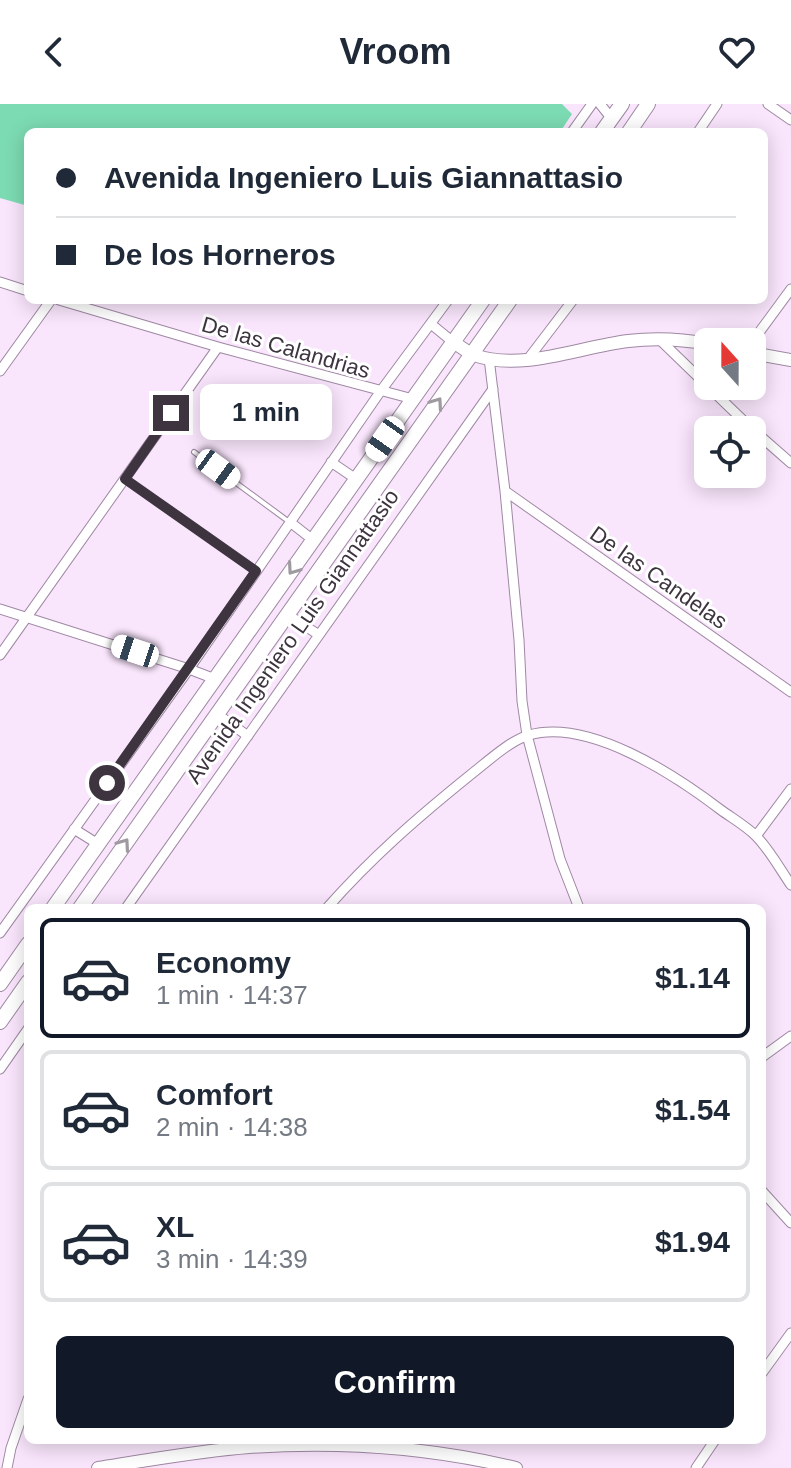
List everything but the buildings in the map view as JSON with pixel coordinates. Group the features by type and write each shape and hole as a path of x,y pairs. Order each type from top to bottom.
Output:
{"main road":[{"path":"605,128 622,104"},
{"path":"632,128 648,104"},
{"name":"Avenida Ingeniero Luis Giannattasio","path":"56,904 480,304"},
{"name":"Avenida Ingeniero Luis Giannattasio","path":"83,904 507,304"},
{"path":"0,984 24,950"},
{"path":"0,1022 24,988"}],"street":[{"path":"575,128 592,104"},
{"path":"600,104 612,119"},
{"path":"701,128 717,104"},
{"path":"768,104 791,120"},
{"path":"0,282 24,290"},
{"path":"762,328 791,289"},
{"path":"0,371 48,304"},
{"name":"De las Calandrias","path":"73,304 413,399"},
{"path":"0,933 445,304"},
{"path":"528,359 570,304"},
{"path":"431,324 472,354 510,362 627,341 694,342"},
{"path":"659,339 791,463"},
{"path":"0,655 218,347"},
{"path":"766,356 791,360"},
{"path":"489,358 505,491 527,735 560,859 577,904"},
{"name":"Avenida Ingeniero Luis Giannattasio","path":"129,904 493,389"},
{"path":"331,462 356,479"},
{"name":"De las Candelas","path":"505,491 791,692"},
{"path":"290,522 313,540"},
{"path":"0,609 215,679"},
{"path":"287,614 319,635"},
{"path":"217,714 248,736"},
{"path":"331,904 400,833 497,753 527,735 555,730 594,738 641,758 692,789 756,836 791,885"},
{"path":"756,836 791,789"},
{"path":"74,829 98,844"},
{"path":"0,1069 24,1035"},
{"path":"766,1054 791,1036"},
{"path":"766,1195 791,1223"},
{"path":"766,1367 791,1333"},
{"path":"7,1468 24,1411"},
{"path":"696,1468 712,1444"},
{"path":"98,1468 204,1452 304,1445 378,1447 443,1454 516,1468"}],"lane":[{"path":"194,452 290,522"},
{"path":"125,479 256,571"}],"green space":[{"path":"0,104 562,104 572,114 563,128 24,128 24,205 0,198"}],"route":[{"path":"107,783 256,571 125,479 171,413"}]}
